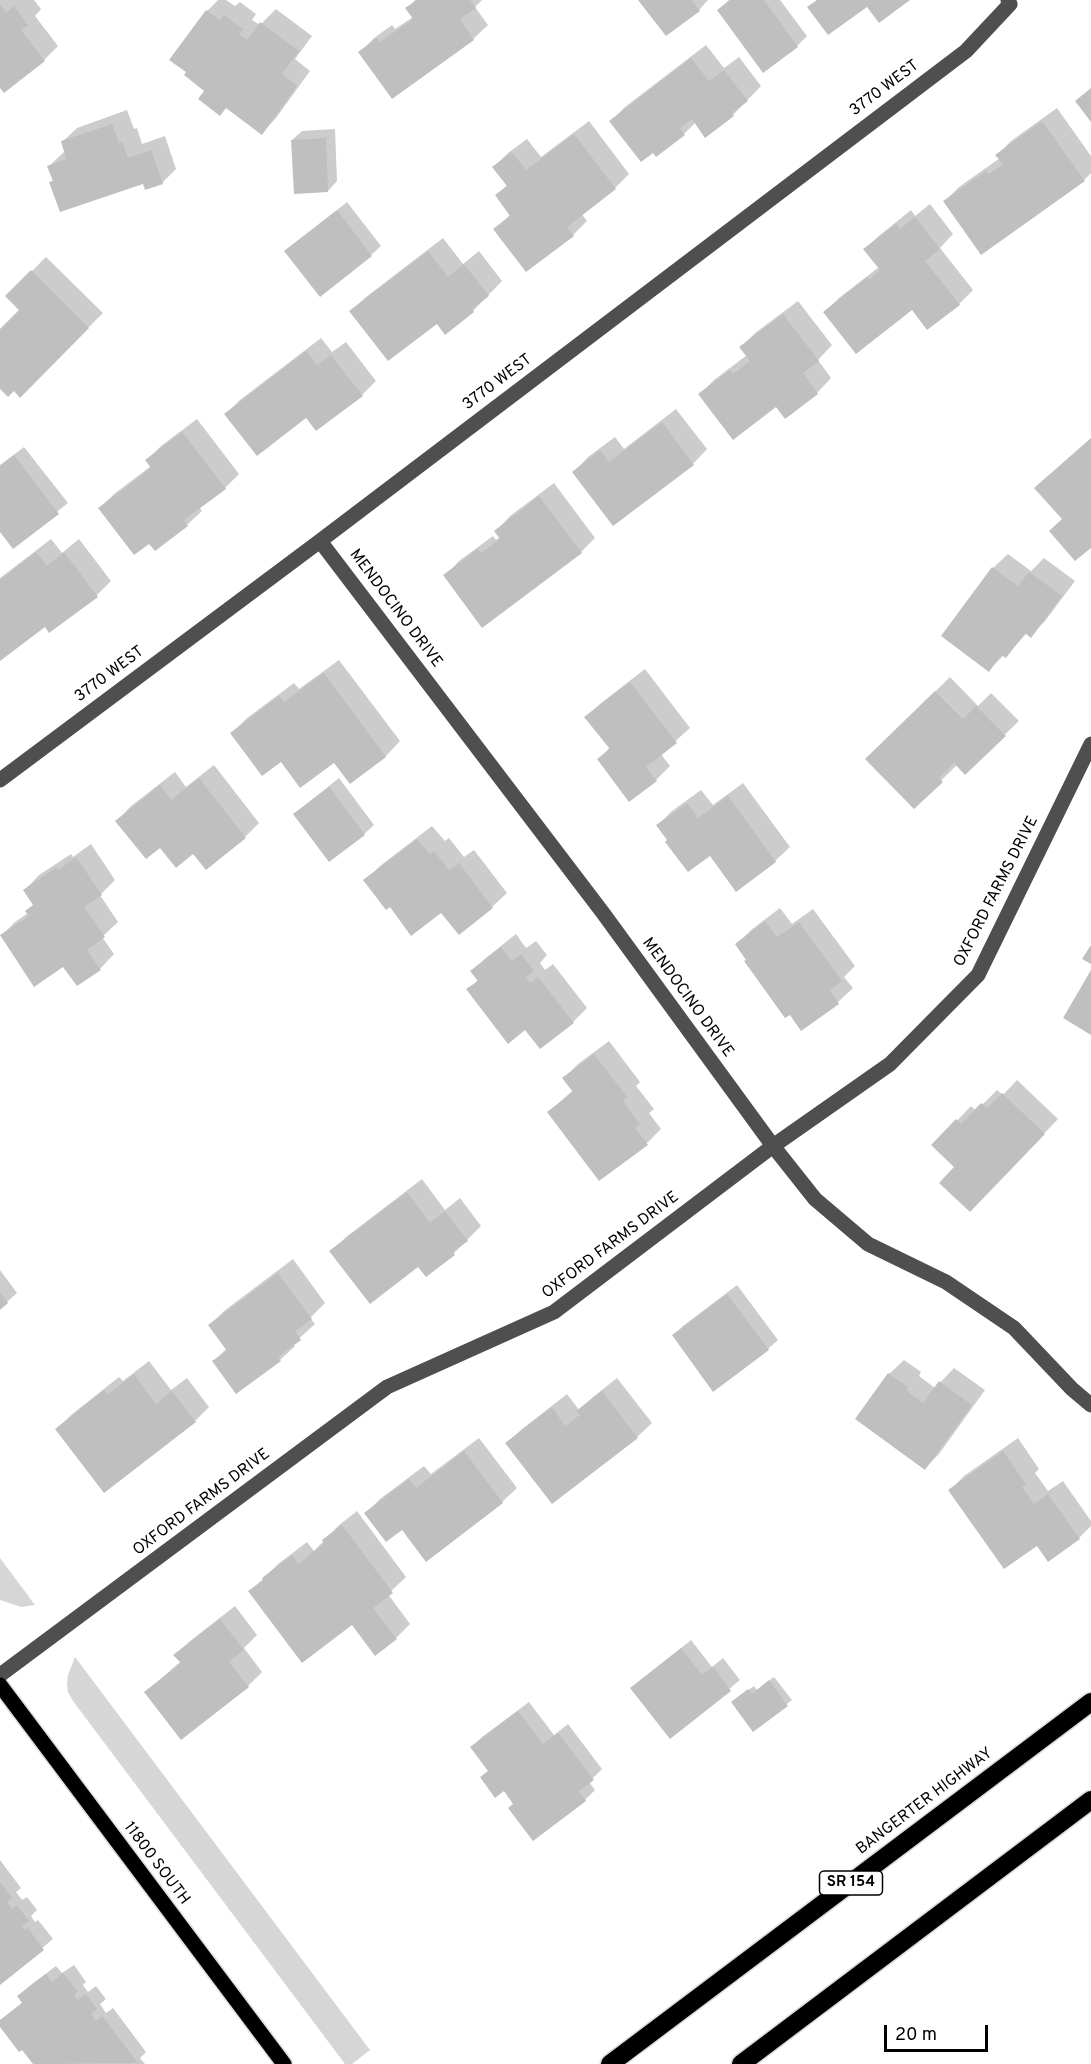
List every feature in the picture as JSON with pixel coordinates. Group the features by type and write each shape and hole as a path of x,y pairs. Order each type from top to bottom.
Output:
{"highway":[{"name":"BANGERTER HIGHWAY","path":"610,2064 1091,1702"},
{"path":"741,2064 1091,1800"}],"main road":[{"name":"11800 SOUTH","path":"0,1685 284,2064"}],"street":[{"name":"3770 WEST","path":"0,780 320,541 966,51 1009,2"},
{"name":"MENDOCINO DRIVE","path":"320,541 603,913 772,1146 815,1199 868,1244 946,1282 1014,1328 1091,1406"},
{"name":"OXFORD FARMS DRIVE","path":"0,1675 387,1387 554,1312 772,1146 890,1064 978,975 1091,744"}],"shaded area":[{"path":"0,1558 35,1605 21,1607 0,1600"},
{"path":"75,1657 370,2050 352,2064 345,2064 73,1701 67,1684"}],"building":[{"path":"417,0 470,0 476,8 460,19 474,40 392,99 358,52 377,38 380,42 413,19 405,8"},
{"path":"638,0 692,0 700,11 666,36"},
{"path":"730,0 764,0 798,47 763,73 717,10"},
{"path":"817,0 910,0 879,23 867,7 828,35 807,7"},
{"path":"0,5 6,13 14,6 28,25 21,30 45,61 4,93 0,88"},
{"path":"206,10 220,20 224,15 243,29 239,34 247,40 260,22 299,51 282,74 297,86 262,135 226,108 220,116 198,99 204,91 184,75 186,72 169,60"},
{"path":"691,58 709,81 724,70 748,101 732,113 734,116 705,138 692,119 680,128 685,135 656,157 653,153 641,162 609,121"},
{"path":"1091,88 1091,122 1075,101"},
{"path":"1042,121 1085,181 981,255 943,201 986,171 989,174 1003,164 995,155"},
{"path":"112,124 119,143 122,141 128,158 151,150 163,184 145,190 143,184 60,212 49,182 53,181 47,166 66,159 61,141"},
{"path":"574,134 616,189 567,227 574,236 526,272 493,229 510,216 495,195 507,186 492,167 512,152 526,170"},
{"path":"326,138 328,192 294,194 291,140"},
{"path":"337,210 372,256 320,297 284,251"},
{"path":"915,217 940,249 925,261 960,305 927,330 912,310 856,354 823,312 867,277 869,279 880,270 863,249 896,224 900,229"},
{"path":"428,251 448,277 464,264 489,296 472,309 474,312 445,335 437,324 388,361 349,311"},
{"path":"31,270 89,328 20,398 14,391 8,397 0,389 0,329 19,310 5,296"},
{"path":"783,314 819,361 803,373 818,394 785,419 776,407 733,440 698,394 730,370 733,374 750,361 739,347"},
{"path":"306,351 317,365 331,355 363,396 316,431 306,418 257,456 224,414"},
{"path":"662,422 694,465 613,526 572,472 600,450 609,462"},
{"path":"182,432 226,489 184,520 188,526 155,551 149,544 134,555 98,508 151,468 145,460"},
{"path":"1091,438 1091,548 1075,561 1049,531 1062,519 1034,488"},
{"path":"14,455 59,514 13,549 0,532 0,466"},
{"path":"539,496 582,553 482,628 443,575 478,549 481,553 500,539 494,531"},
{"path":"36,552 47,566 64,552 98,597 49,633 45,627 0,661 0,580"},
{"path":"992,567 1018,586 1029,572 1062,596 1031,638 1025,633 1006,658 1001,655 989,672 941,636"},
{"path":"324,673 386,757 350,784 334,763 300,788 281,762 262,776 230,733 279,696 284,702"},
{"path":"630,682 677,743 646,767 657,781 629,802 597,759 610,749 584,717"},
{"path":"935,691 963,719 976,706 1006,736 965,775 954,763 939,778 943,782 914,809 865,759"},
{"path":"199,778 246,838 206,870 193,854 176,868 160,848 146,859 115,821 160,785 171,800"},
{"path":"329,787 365,835 329,862 293,814"},
{"path":"728,796 776,862 736,892 710,856 688,872 665,842 667,840 656,825 687,803 698,818"},
{"path":"417,839 430,854 434,851 449,870 459,863 493,908 459,935 441,913 411,936 390,907 386,910 363,880"},
{"path":"76,857 102,895 84,907 105,937 87,950 101,970 77,986 63,967 34,987 0,935 29,916 25,911 33,905 23,890 56,867 58,870"},
{"path":"765,921 777,937 799,922 842,981 830,990 839,1004 801,1031 790,1015 785,1018 744,961 746,960 735,944"},
{"path":"1091,945 1091,964 1082,959"},
{"path":"501,947 512,961 521,954 534,971 526,977 530,983 538,977 574,1023 540,1049 525,1030 508,1044 466,989 478,981 470,971"},
{"path":"1091,970 1091,1035 1063,1018"},
{"path":"594,1054 627,1097 623,1101 640,1124 635,1128 648,1145 599,1181 547,1112 573,1092 562,1078"},
{"path":"1002,1093 1045,1134 970,1212 939,1183 954,1167 931,1145 956,1119 961,1124 981,1103 988,1108"},
{"path":"407,1192 430,1223 445,1211 468,1241 453,1252 455,1255 426,1277 418,1267 370,1304 329,1251"},
{"path":"278,1273 312,1319 295,1331 301,1340 278,1357 281,1361 236,1394 212,1361 227,1351 208,1325"},
{"path":"0,1292 8,1303 0,1310"},
{"path":"727,1294 769,1350 713,1392 672,1335"},
{"path":"888,1373 908,1387 906,1390 923,1403 939,1381 972,1405 925,1470 855,1419"},
{"path":"134,1374 156,1404 172,1391 196,1422 104,1493 55,1429 104,1390 108,1394"},
{"path":"602,1391 638,1438 552,1504 505,1443 552,1407 565,1426 580,1415 576,1411"},
{"path":"464,1451 503,1503 426,1562 402,1530 386,1542 364,1513 409,1479 416,1488"},
{"path":"1003,1451 1026,1484 1022,1487 1034,1504 1048,1494 1080,1539 1048,1562 1037,1546 1004,1569 948,1490"},
{"path":"342,1525 393,1593 373,1608 397,1639 375,1656 352,1625 302,1663 248,1591 292,1555 299,1564 324,1543 322,1540"},
{"path":"220,1619 244,1650 229,1662 249,1687 181,1740 144,1692 181,1663 173,1655"},
{"path":"681,1648 702,1675 713,1667 731,1691 670,1739 630,1688"},
{"path":"769,1680 788,1706 753,1732 731,1702 748,1689 752,1694"},
{"path":"518,1711 543,1744 558,1733 594,1780 579,1791 586,1801 533,1841 508,1808 513,1804 504,1791 495,1798 480,1777 488,1771 470,1747"},
{"path":"0,1882 12,1898 7,1902 12,1909 17,1905 29,1921 22,1926 25,1930 28,1928 44,1950 0,1985"},
{"path":"63,1973 78,1992 74,1995 77,2000 86,1994 97,2009 91,2014 96,2021 102,2016 138,2063 33,2064 22,2050 19,2052 0,2027 0,2020 22,2003 17,1996 46,1974 52,1982"}]}
